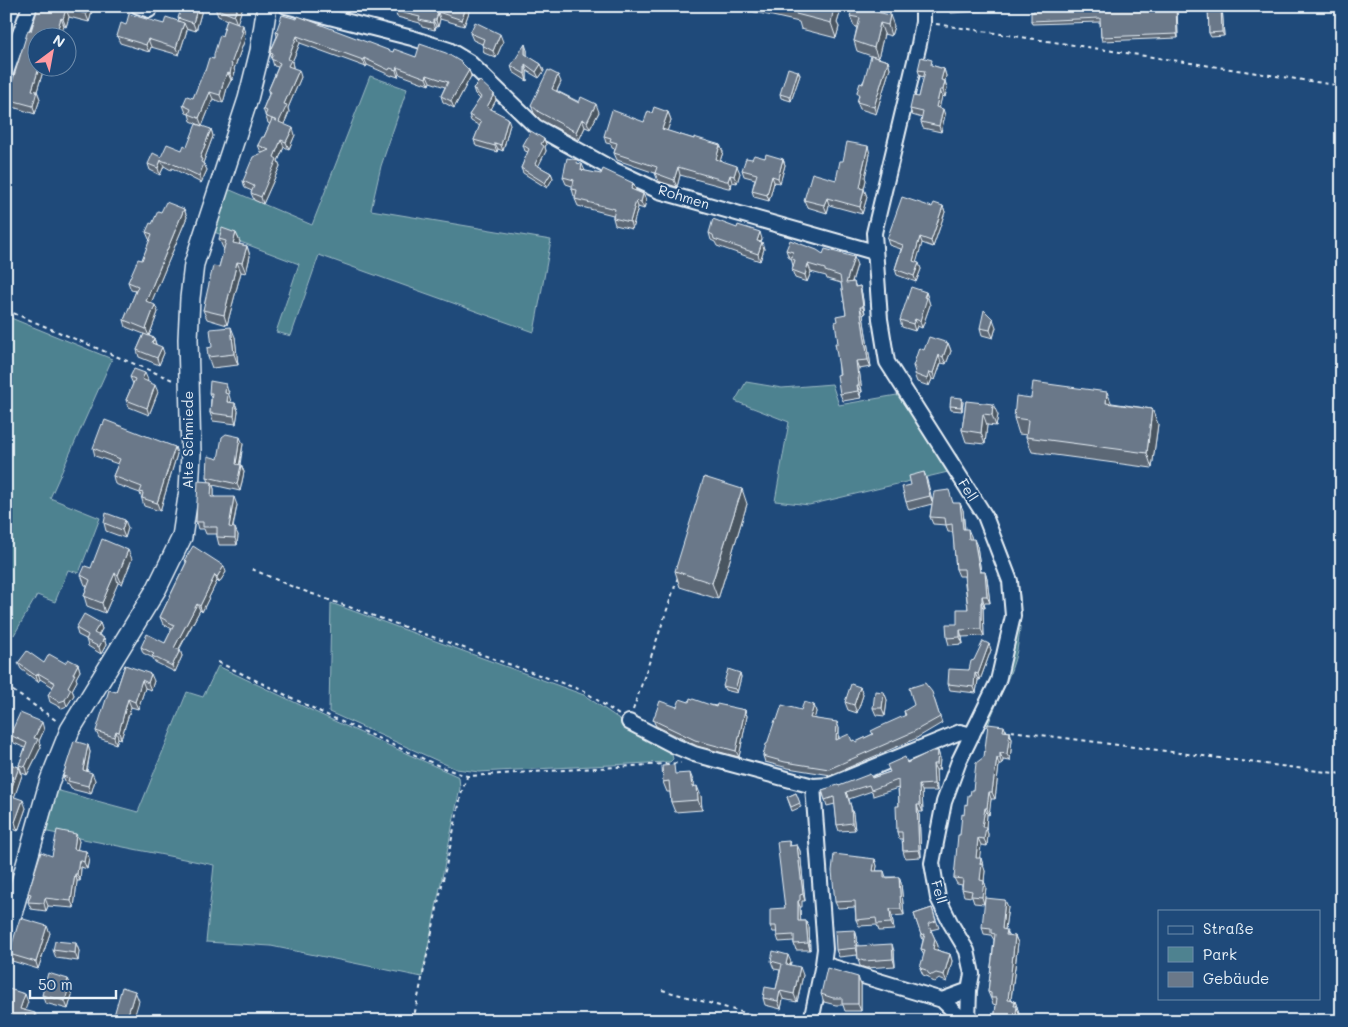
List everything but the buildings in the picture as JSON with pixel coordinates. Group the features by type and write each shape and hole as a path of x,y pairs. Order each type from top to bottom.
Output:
{"street":[{"path":"6,72 30,6"},
{"name":"Alte Schmiede","path":"6,935 50,780 70,730 157,588 182,537 190,481 191,439 188,387 190,298 194,264 248,100 260,51 267,6"},
{"name":"Rohmen","path":"286,6 412,38 448,50 469,62 536,126 612,169 659,190 874,252"},
{"path":"874,252 874,234 923,22 923,6"},
{"name":"Fell","path":"874,252 880,320 887,362 985,516 1010,581 1014,616 998,681 959,761 944,802 932,863 938,898 967,951 972,974 968,990 968,1021"},
{"path":"629,722 675,746 705,757 813,786 830,785 960,732 974,731"},
{"path":"811,1021 825,950 813,786"},
{"path":"823,964 942,1000 964,1021"},
{"path":"942,1000 968,990"}],"path":[{"path":"923,22 1342,86"},
{"path":"6,310 188,387"},
{"path":"252,570 293,587 584,691 629,722 678,577"},
{"path":"218,662 329,716 446,769 467,776 695,762 705,757"},
{"path":"6,686 70,730"},
{"path":"974,731 1342,774"},
{"path":"414,1021 462,791 467,776"},
{"path":"662,990 774,1021"}],"green space":[{"path":"370,76 407,89 381,166 371,210 551,240 534,332 319,255 291,336 276,332 299,264 214,232 228,189 312,225"},
{"path":"6,316 112,359 50,498 100,518 79,573 68,570 55,602 37,595 14,635 6,630"},
{"path":"746,382 782,388 832,384 839,405 897,395 938,452 948,472 809,505 775,501 789,422 735,401"},
{"path":"951,454 956,454 1003,540 1016,577 1020,596 1020,630 1015,659 988,725 985,722 1013,597"},
{"path":"331,603 584,695 643,735 671,751 673,759 670,762 479,772 456,769 329,712"},
{"path":"218,666 459,777 460,788 422,977 271,946 206,942 214,865 43,831 56,790 138,812 187,692 203,697"}]}
